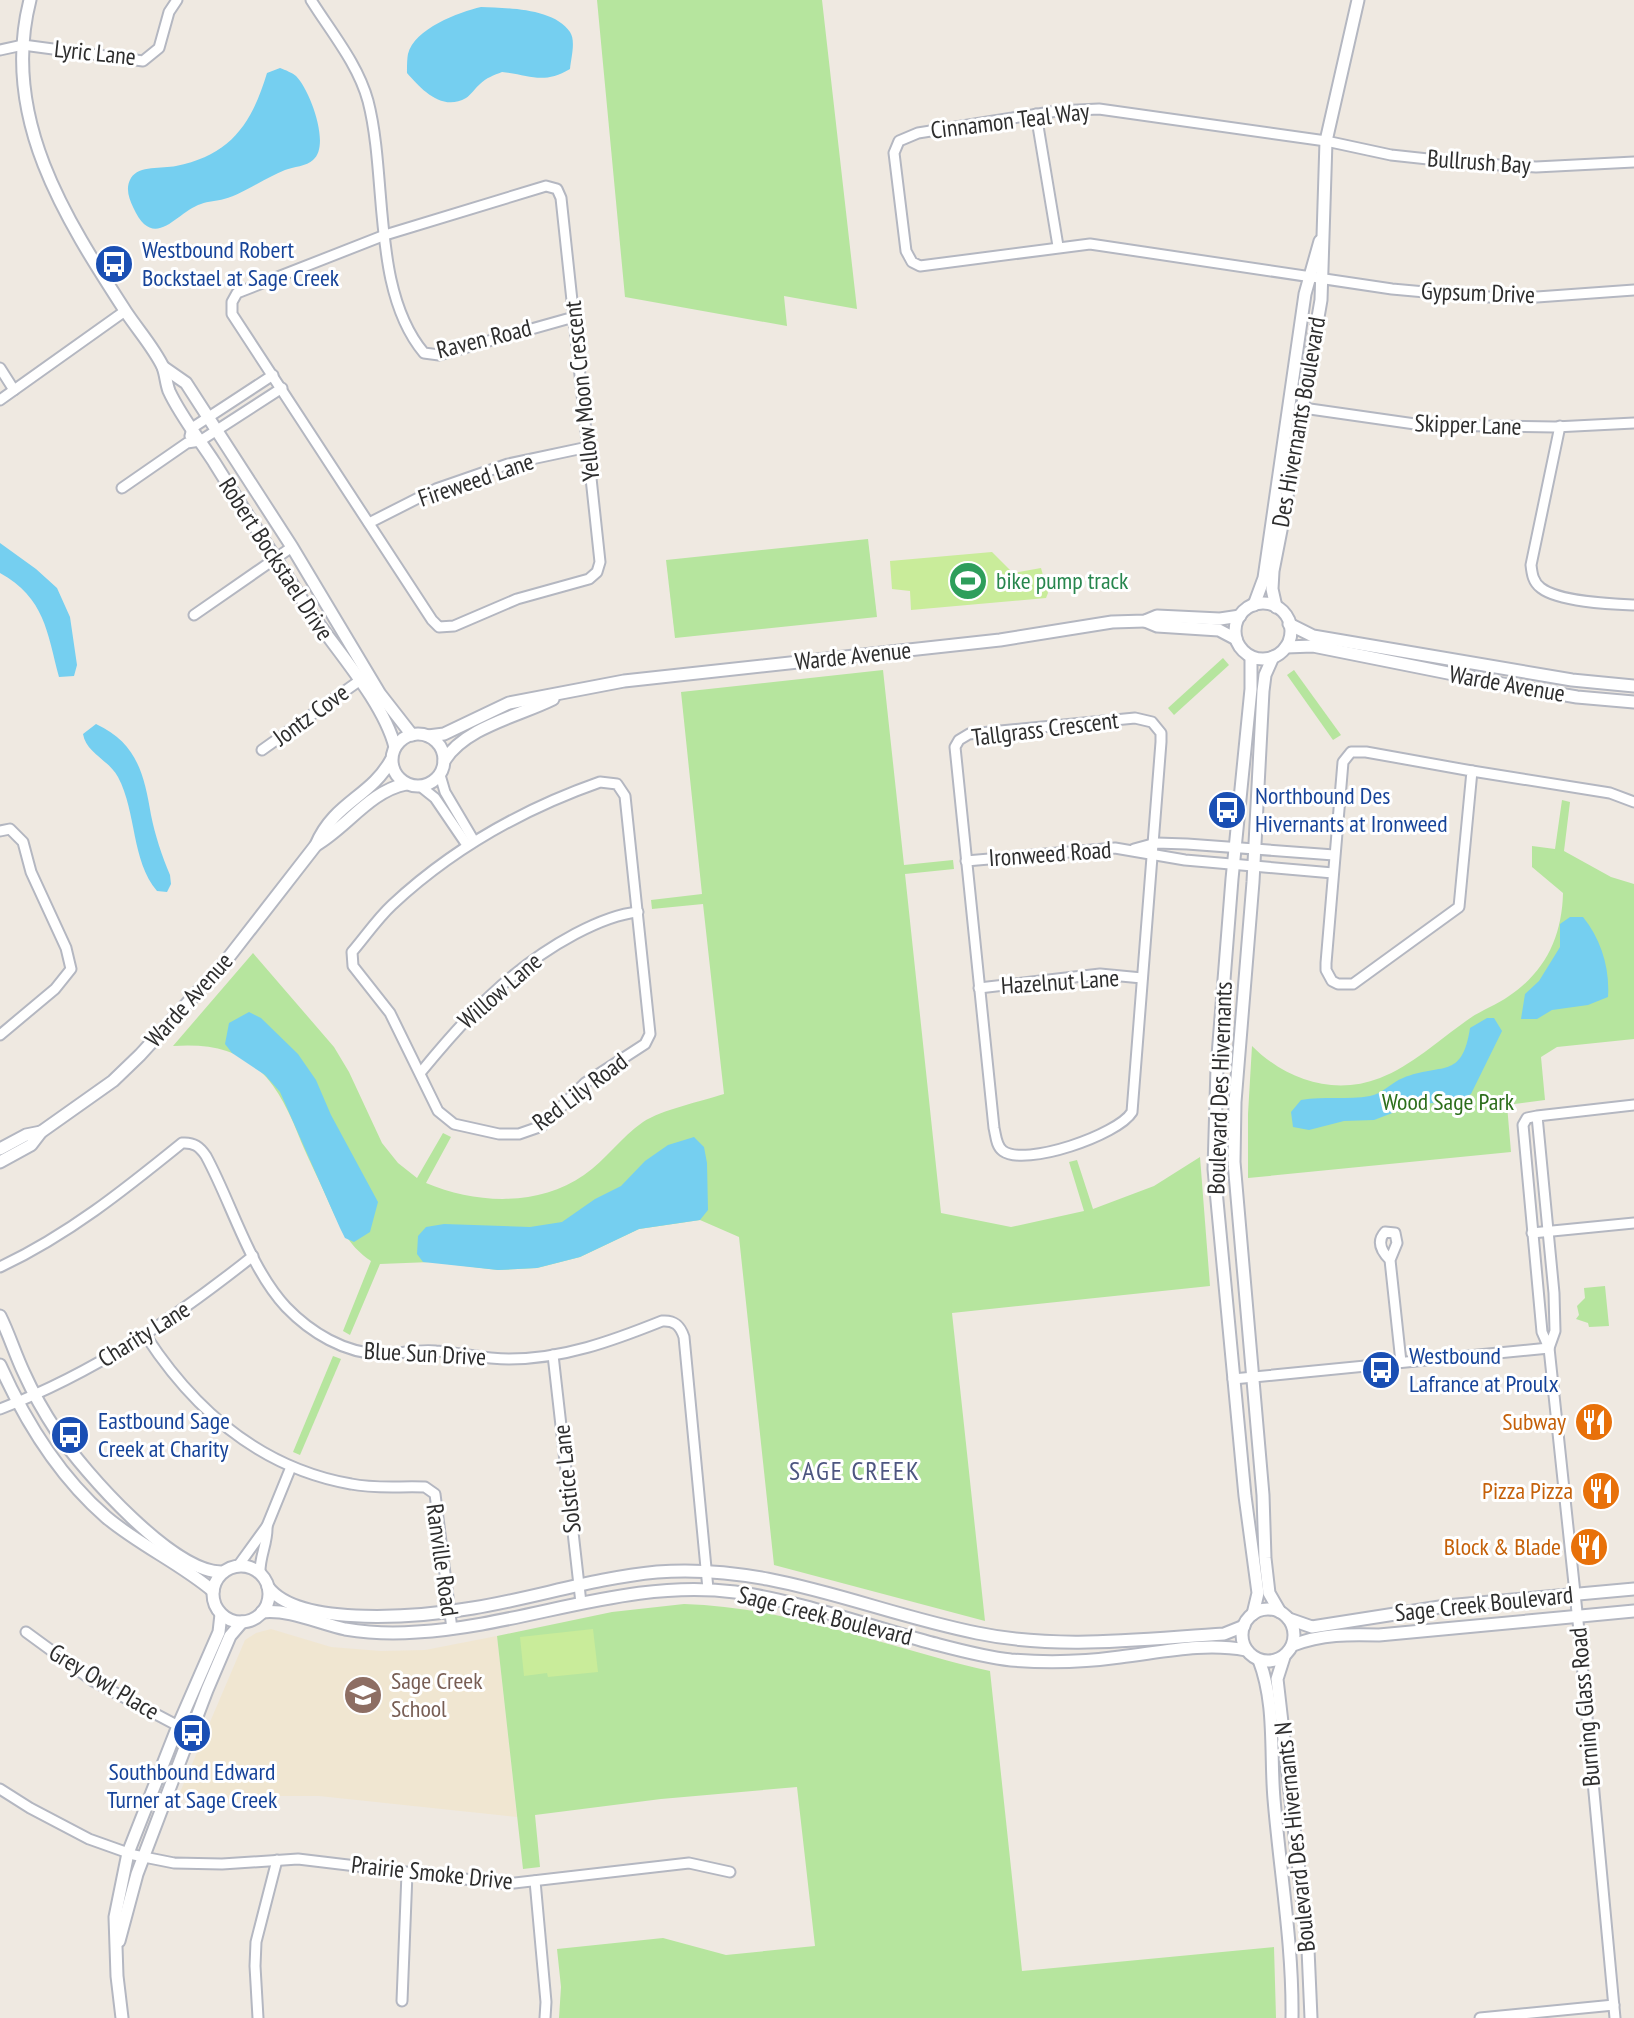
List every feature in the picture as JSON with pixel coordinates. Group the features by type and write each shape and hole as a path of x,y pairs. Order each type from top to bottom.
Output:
{"street":[{"name":"Robert Bockstael Drive","path":"30,0 25,18 21,72 25,109 37,156 65,213 163,367 169,390 192,428 274,557 387,720 395,747"},
{"name":"Lyric Lane","path":"0,50 23,45 143,61 159,48 169,12 177,0"},
{"path":"311,0 354,67 367,98 385,235"},
{"name":"Des Hivernants Boulevard","path":"1276,607 1272,589 1275,550 1303,408 1323,279 1326,141 1358,0"},
{"name":"Cinnamon Teal Way","path":"1323,279 1112,245 1075,244 928,266 912,262 906,251 894,153 899,141 918,133 1080,109 1117,111 1326,141"},
{"path":"1036,114 1058,246"},
{"name":"Bullrush Bay","path":"1326,141 1391,155 1465,163 1536,167 1634,162"},
{"name":"Yellow Moon Crescent","path":"546,186 557,189 561,198 574,317 600,562 597,572 589,579 517,599 454,626 439,627 232,314 232,302 237,293 385,235 546,186"},
{"name":"Des Hivernants Boulevard","path":"1254,605 1264,578 1308,276 1322,234"},
{"name":"Raven Road","path":"385,235 395,299 414,341 424,353 439,355 574,317"},
{"name":"Gypsum Drive","path":"1323,279 1480,297 1537,297 1634,290"},
{"path":"0,400 125,311"},
{"name":"Robert Bockstael Drive","path":"163,367 186,383 292,547 380,694 412,735"},
{"path":"0,368 14,390"},
{"path":"187,443 192,428 273,375"},
{"path":"122,488 187,443 200,441 282,388"},
{"name":"Skipper Lane","path":"1303,408 1422,425 1634,423"},
{"path":"1560,426 1531,565 1535,582 1560,596 1634,605"},
{"name":"Fireweed Lane","path":"369,523 436,489 508,464 588,447"},
{"path":"194,615 292,547"},
{"path":"1254,605 1276,607 1289,624 1290,636 1286,647 1273,657 1251,657 1241,649 1236,639 1240,616 1254,605"},
{"name":"Warde Avenue","path":"428,736 444,734 509,703 624,681 1000,640 1112,622 1145,621 1157,616 1220,619 1240,616"},
{"name":"Warde Avenue","path":"1145,621 1157,626 1219,630 1236,639"},
{"name":"Warde Avenue","path":"1289,624 1313,636 1572,680 1634,686"},
{"name":"Warde Avenue","path":"1286,647 1313,646 1551,693 1634,702"},
{"name":"Boulevard Des Hivernants","path":"1251,657 1251,689 1217,1068 1214,1169 1233,1379 1258,1593 1253,1614"},
{"name":"Boulevard Des Hivernants","path":"1273,657 1265,675 1263,691 1234,1162 1269,1593 1284,1615"},
{"name":"Jontz Cove","path":"262,750 359,681"},
{"name":"Warde Avenue","path":"444,761 451,749 465,739 560,694"},
{"name":"Tallgrass Crescent","path":"1135,718 1152,722 1161,733 1132,1105 1128,1118 1077,1145 1028,1154 1007,1153 997,1143 966,861 955,756 959,740 969,734 1135,718"},
{"path":"412,735 428,736 438,744 444,761 440,775 420,786 406,784 398,778 391,760 395,747 402,739 412,735"},
{"path":"1472,771 1459,907 1353,984 1332,981 1326,970 1334,855 1343,762 1351,752 1366,752 1610,793 1634,802"},
{"name":"Warde Avenue","path":"0,1162 31,1145 41,1132 113,1081 140,1055 225,962 316,845 324,825 381,777 391,760"},
{"path":"440,775 446,794 471,843"},
{"name":"Red Lily Road","path":"600,782 617,784 625,796 638,912 650,1034 645,1044 585,1083 542,1126 519,1134 499,1134 454,1124 438,1111 390,1013 353,966 352,952 390,907 426,875 471,843 570,792 600,782"},
{"name":"Warde Avenue","path":"316,845 335,834 374,799 406,784"},
{"path":"420,786 435,798 471,843"},
{"path":"0,831 10,829 20,836 44,905 71,961 71,969 65,979 0,1035"},
{"name":"Ironweed Road","path":"966,861 1087,849 1235,848 1334,855"},
{"name":"Ironweed Road","path":"1152,850 1233,864 1333,873"},
{"name":"Willow Lane","path":"421,1072 460,1023 507,978 549,947 624,913 638,912"},
{"name":"Hazelnut Lane","path":"979,988 1100,974 1142,978"},
{"path":"1537,1116 1634,1105"},
{"name":"Burning Glass Road","path":"1549,1348 1555,1331 1537,1116 1525,1121 1522,1134 1542,1336 1549,1348 1615,2018"},
{"name":"Warde Avenue","path":"0,1149 26,1135 41,1132"},
{"name":"Blue Sun Drive","path":"0,1267 93,1214 182,1143 188,1142 200,1147 206,1156 272,1290 298,1319 352,1350 381,1354 436,1351 509,1359 553,1355 594,1347 670,1320 682,1330 708,1589"},
{"path":"1532,1233 1634,1223"},
{"name":"Charity Lane","path":"0,1409 100,1363 146,1336 253,1256"},
{"path":"1390,1260 1401,1362"},
{"path":"0,1316 27,1398 52,1458 106,1517 213,1591"},
{"name":"Ranville Road","path":"146,1336 172,1374 205,1410 252,1447 291,1467 352,1485 425,1487 430,1490 437,1501 452,1629"},
{"path":"1233,1379 1549,1348"},
{"name":"Solstice Lane","path":"553,1355 581,1603"},
{"path":"0,1365 80,1463 137,1521 185,1560 201,1569 223,1572 246,1566 260,1574 268,1587 268,1603 262,1612 242,1622 230,1620 221,1614 215,1606 213,1591 223,1572"},
{"path":"238,1566 267,1526 291,1467"},
{"path":"260,1574 268,1540 267,1526"},
{"name":"Sage Creek Boulevard","path":"268,1587 287,1604 345,1615 400,1616 450,1611 637,1574 708,1571 745,1574 823,1590 974,1633 1009,1639 1066,1643 1211,1635 1224,1634 1244,1626"},
{"name":"Sage Creek Boulevard","path":"262,1612 282,1612 369,1632 417,1632 513,1619 643,1593 708,1589 778,1600 951,1648 1006,1659 1066,1662 1193,1647 1225,1646 1246,1650"},
{"name":"Sage Creek Boulevard","path":"1284,1615 1312,1627 1446,1606 1634,1589"},
{"path":"1263,1610 1284,1615 1294,1629 1293,1645 1284,1657 1269,1662 1259,1660 1246,1650 1242,1641 1244,1626 1253,1614 1263,1610"},
{"name":"Sage Creek Boulevard","path":"1293,1645 1313,1637 1337,1634 1379,1635 1634,1611"},
{"path":"122,2018 117,1949 135,1855 219,1632 221,1614"},
{"path":"135,1855 221,1655 230,1636 242,1622"},
{"name":"Grey Owl Place","path":"26,1632 93,1681 181,1728"},
{"name":"Boulevard Des Hivernants N","path":"1284,1657 1277,1679 1306,1935 1311,2018"},
{"name":"Boulevard Des Hivernants N","path":"1259,1660 1267,1680 1273,1791 1291,1967 1292,2018"},
{"name":"Prairie Smoke Drive","path":"0,1789 64,1828 135,1855 197,1865 277,1860 328,1862 489,1884 689,1863 730,1872"},
{"path":"258,2018 256,1942 277,1860"},
{"path":"402,2001 407,1873"},
{"path":"535,1881 545,2018"},
{"path":"1480,2018 1614,2005"}],"shaded area":[{"name":"Sage Creek School","path":"271,1629 331,1647 381,1651 425,1650 497,1636 517,1817 319,1796 220,1800 178,1797 245,1640"}],"green space":[{"path":"597,0 822,0 857,309 784,296 787,326 625,297"},
{"path":"868,539 877,617 675,638 666,560"},
{"name":"bike pump track","path":"992,552 1013,573 1041,568 1048,593 1046,598 911,610 910,591 892,589 890,561"},
{"path":"1223,658 1229,665 1174,715 1168,708"},
{"path":"883,670 904,865 953,860 954,869 905,874 941,1213 1011,1227 1084,1211 1069,1162 1077,1160 1093,1209 1154,1186 1200,1157 1210,1286 952,1313 985,1621 774,1565 739,1237 700,1220 639,1229 580,1257 537,1268 498,1270 431,1262 380,1264 350,1335 343,1331 371,1261 349,1241 339,1224 278,1093 253,1064 237,1055 198,1046 173,1046 253,953 334,1047 382,1143 398,1163 417,1178 443,1133 451,1137 426,1183 465,1195 506,1199 547,1193 566,1185 592,1169 643,1122 724,1094 703,904 652,909 651,900 702,894 681,692"},
{"path":"1294,670 1341,735 1333,740 1287,675"},
{"name":"Wood Sage Park","path":"1562,800 1570,802 1564,851 1611,877 1634,884 1634,1039 1557,1047 1541,1057 1545,1100 1507,1105 1511,1152 1248,1178 1252,1046 1280,1068 1312,1082 1328,1085 1363,1083 1403,1067 1471,1017 1509,996 1542,964 1555,939 1563,893 1532,867 1532,846 1555,849"},
{"path":"1605,1286 1609,1326 1589,1327 1588,1323 1576,1319 1579,1315 1577,1306 1585,1298 1584,1288"},
{"path":"333,1356 341,1359 300,1455 293,1452"},
{"path":"684,1604 762,1612 801,1620 990,1671 1022,1971 1274,1947 1276,2018 559,2018 561,1987 557,1949 663,1938 726,1955 815,1946 797,1787 661,1799 535,1815 540,1867 523,1869 497,1636 612,1612"},
{"path":"593,1629 598,1672 524,1676 520,1637"}],"water":[{"path":"481,7 529,11 563,24 573,40 570,69 544,78 502,72 485,80 468,97 457,102 433,97 407,73 412,45 438,23"},
{"path":"280,68 296,76 312,105 320,143 313,160 278,173 233,196 192,208 166,226 157,229 141,221 128,193 131,178 145,169 195,161 225,145 246,121 267,73"},
{"path":"0,543 57,588 70,617 77,665 74,676 59,677 47,631 35,605 27,593 0,573"},
{"path":"96,724 121,740 136,761 170,875 171,884 167,892 157,891 143,865 118,777 85,741 83,734"},
{"path":"1570,917 1583,917 1595,935 1606,965 1608,997 1588,1005 1552,1010 1537,1019 1521,1019 1525,994 1539,981 1560,947 1560,924"},
{"path":"249,1012 261,1018 298,1054 316,1080 331,1115 378,1202 370,1232 354,1242 345,1238 340,1228 280,1092 265,1075 232,1053 225,1044 229,1023"},
{"path":"1487,1018 1494,1018 1502,1031 1471,1094 1455,1102 1416,1104 1374,1120 1344,1121 1309,1130 1293,1127 1291,1112 1301,1100 1370,1096 1416,1073 1448,1067 1462,1056 1470,1028"},
{"path":"694,1137 704,1147 707,1163 708,1210 700,1220 639,1229 580,1257 537,1268 498,1270 423,1262 417,1254 418,1236 426,1227 444,1224 530,1227 562,1222 595,1199 621,1186 645,1161 668,1145"}],"place":[{"name":"Westbound Robert Bockstael at Sage Creek","path":"114,264"},
{"name":"bike pump track","path":"968,581"},
{"name":"Northbound Des Hivernants at Ironweed","path":"1227,810"},
{"name":"Westbound Lafrance at Proulx","path":"1381,1370"},
{"name":"Subway","path":"1594,1422"},
{"name":"Eastbound Sage Creek at Charity","path":"70,1435"},
{"name":"Pizza Pizza","path":"1601,1491"},
{"name":"Block & Blade","path":"1589,1547"},
{"name":"Sage Creek School","path":"363,1695"},
{"name":"Southbound Edward Turner at Sage Creek","path":"192,1733"}],"district":[{"name":"SAGE CREEK","path":"855,1471"}]}
